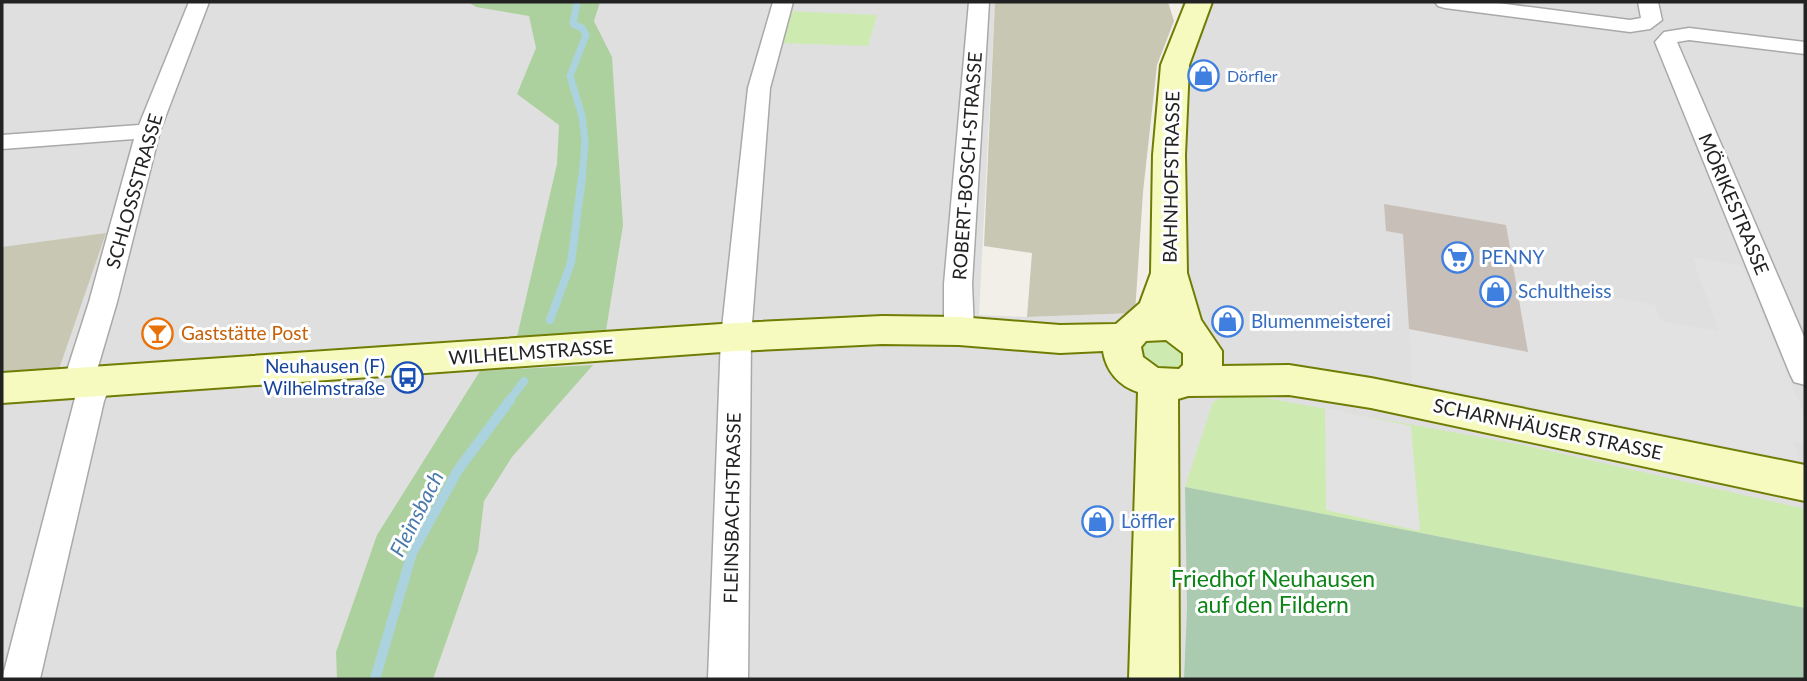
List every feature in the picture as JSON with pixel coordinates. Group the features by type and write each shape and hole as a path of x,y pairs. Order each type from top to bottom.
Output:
{"street":[{"name":"SCHLOSSSTRASSE","path":"20,679 88,401 88,382 103,302 148,131 199,2"},
{"name":"FLEINSBACHSTRASSE","path":"728,679 736,337 759,88 783,2"},
{"name":"ROBERT-BOSCH-STRASSE","path":"959,331 958,284 979,2"},
{"name":"BAHNHOFSTRASSE","path":"1147,359 1201,374 1205,363 1204,352 1182,320 1170,273 1169,155 1175,65 1199,2"},
{"path":"1445,2 1630,26 1652,20 1648,2"},
{"name":"MÖRIKESTRASSE","path":"1805,48 1689,34 1667,38 1668,47 1805,374"},
{"path":"2,142 148,131"},
{"name":"BAHNHOFSTRASSE","path":"1154,679 1147,359 1157,308 1170,273"},
{"path":"1147,359 1161,326 1175,328 1193,339"},
{"name":"WILHELMSTRASSE","path":"2,388 736,337 883,330 959,331 1060,339 1147,359"},
{"name":"SCHARNHÄUSER STRASSE","path":"1193,339 1213,350 1289,380"},
{"name":"SCHARNHÄUSER STRASSE","path":"1147,359 1394,398 1805,483"}],"shaded area":[{"path":"2,2 995,2 979,315 1027,317 1135,313 1169,273 1175,65 1204,23 1179,2 1805,2 1805,679 2,679"},
{"path":"995,2 1168,2 1174,21 1157,65 1143,192 1135,313 1027,317 1032,253 984,246"},
{"path":"106,233 59,369 2,374 2,247"},
{"path":"1692,257 1742,265 1805,416 1805,444 1793,442 1800,461 1412,382 1409,329 1527,352 1515,280 1655,305 1661,321 1719,331"},
{"path":"1325,408 1411,426 1420,531 1326,510"}],"green space":[{"path":"468,2 600,2 594,21 612,57 623,225 605,337 516,341 557,164 559,125 517,94 536,48 529,16 476,7"},
{"path":"786,11 877,15 868,46 781,43"},
{"path":"1159,337 1185,347 1183,371 1147,368 1139,348 1150,338"},
{"path":"593,365 512,457 484,501 478,551 433,679 337,679 336,652 377,535 480,371"},
{"path":"1233,392 1523,445 1805,509 1805,608 1185,487 1213,402"},
{"name":"Friedhof Neuhausen auf den Fildern","path":"1185,487 1805,608 1805,679 1184,679 1187,609"}],"building":[{"name":"PENNY","path":"1384,204 1506,225 1528,352 1409,329 1403,234 1386,231"}],"waterway":[{"name":"Fleinsbach","path":"577,2 573,24 582,28 586,35 570,76 582,116 585,142 582,179"},
{"name":"Fleinsbach","path":"550,320 571,263 582,177"},
{"name":"Fleinsbach","path":"508,402 524,381"},
{"name":"Fleinsbach","path":"375,679 412,553 458,470 510,400"}],"place":[{"name":"Dörfler","path":"1204,76"},
{"name":"PENNY","path":"1458,257"},
{"name":"Schultheiss","path":"1495,291"},
{"name":"Blumenmeisterei","path":"1228,321"},
{"name":"Gaststätte Post","path":"158,333"},
{"name":"Neuhausen (F) Wilhelmstraße","path":"408,377"},
{"name":"Löffler","path":"1098,521"}]}
